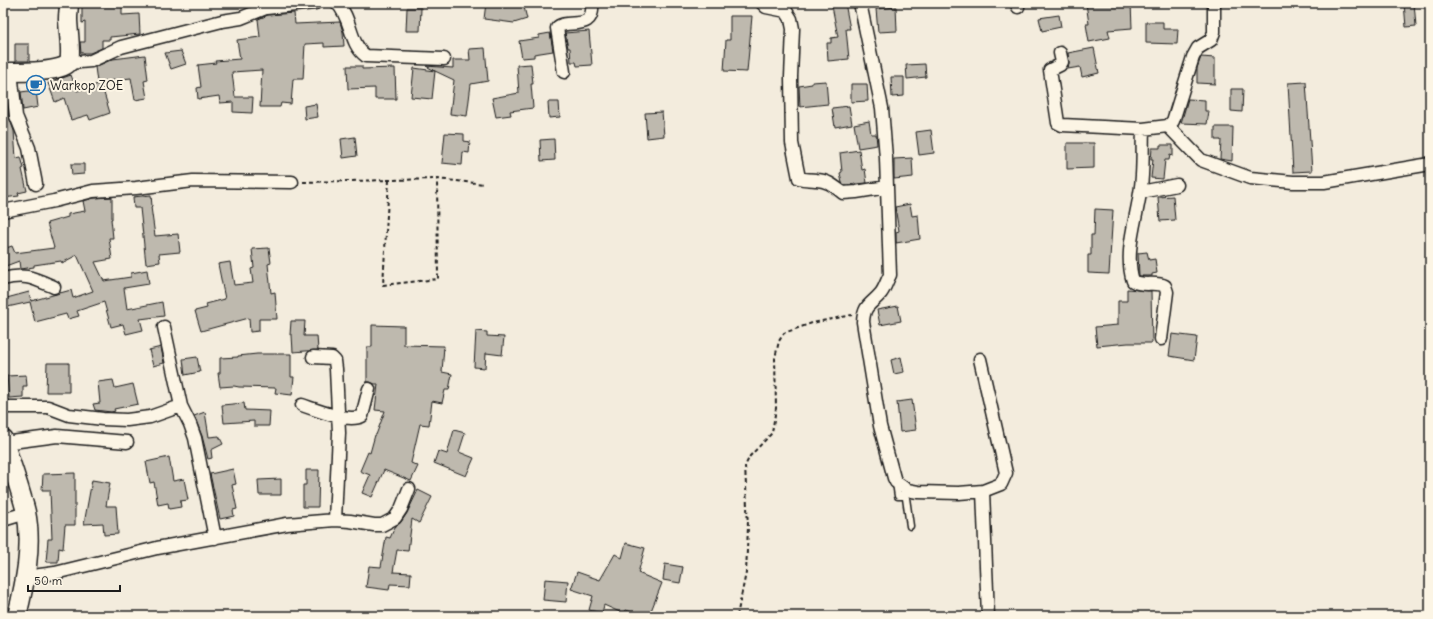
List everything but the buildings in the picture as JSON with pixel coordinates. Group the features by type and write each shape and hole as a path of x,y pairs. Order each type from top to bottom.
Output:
{"main road":[{"path":"7,72 56,69 65,66 68,63 70,55 68,17 69,3"},
{"path":"4,441 26,513 28,526 28,555 17,616"}],"street":[{"path":"68,63 85,63 121,47 222,21 240,18 266,8 315,3"},
{"path":"337,3 345,14 355,43 360,52 366,56 444,59"},
{"path":"564,72 557,28 561,24 581,23 588,20 592,14 592,3"},
{"path":"762,3 766,7 786,11 791,19 793,29 790,76 792,143 799,178 830,183 843,193 887,187"},
{"path":"860,3 882,108 886,158 890,275 883,292 864,312 863,322 880,426 890,469 896,482 908,490 918,492 983,491 1001,484 1006,473 980,359"},
{"path":"1060,53 1062,62 1060,65 1050,70 1058,123 1062,126 1143,129 1168,126 1173,121 1198,48 1211,40 1214,32 1214,3"},
{"path":"7,72 16,116 29,148 36,184"},
{"path":"1168,126 1201,160 1250,178 1293,182 1324,182 1430,164"},
{"path":"1143,129 1141,192 1131,250 1132,275 1133,281 1139,284 1161,284 1165,286 1167,292 1161,339"},
{"path":"3,210 54,201 93,191 136,188 193,181 292,182"},
{"path":"1141,192 1177,185"},
{"path":"3,279 20,276 33,278 54,286"},
{"path":"164,327 181,406 196,438 214,538"},
{"path":"313,357 332,358 335,361 339,416 335,520"},
{"path":"302,405 339,416 356,419 362,416 369,389"},
{"path":"3,407 48,407 69,415 127,420 150,417 181,406"},
{"path":"4,441 57,436 126,442"},
{"path":"25,577 55,573 157,548 287,524 335,520 374,525 388,522 395,518 401,509 409,488"},
{"path":"983,491 988,616"},
{"path":"3,520 26,513"}],"lane":[{"path":"896,482 898,496 904,496 906,498 910,526"}],"path":[{"path":"389,180 383,285 438,279 437,179"},
{"path":"292,182 437,179 484,184"},
{"path":"736,616 746,573 748,527 745,466 750,456 772,433 776,408 775,358 779,341 784,333 812,323 864,312"}],"place":[{"name":"Warkop ZOE","path":"36,85"}]}
